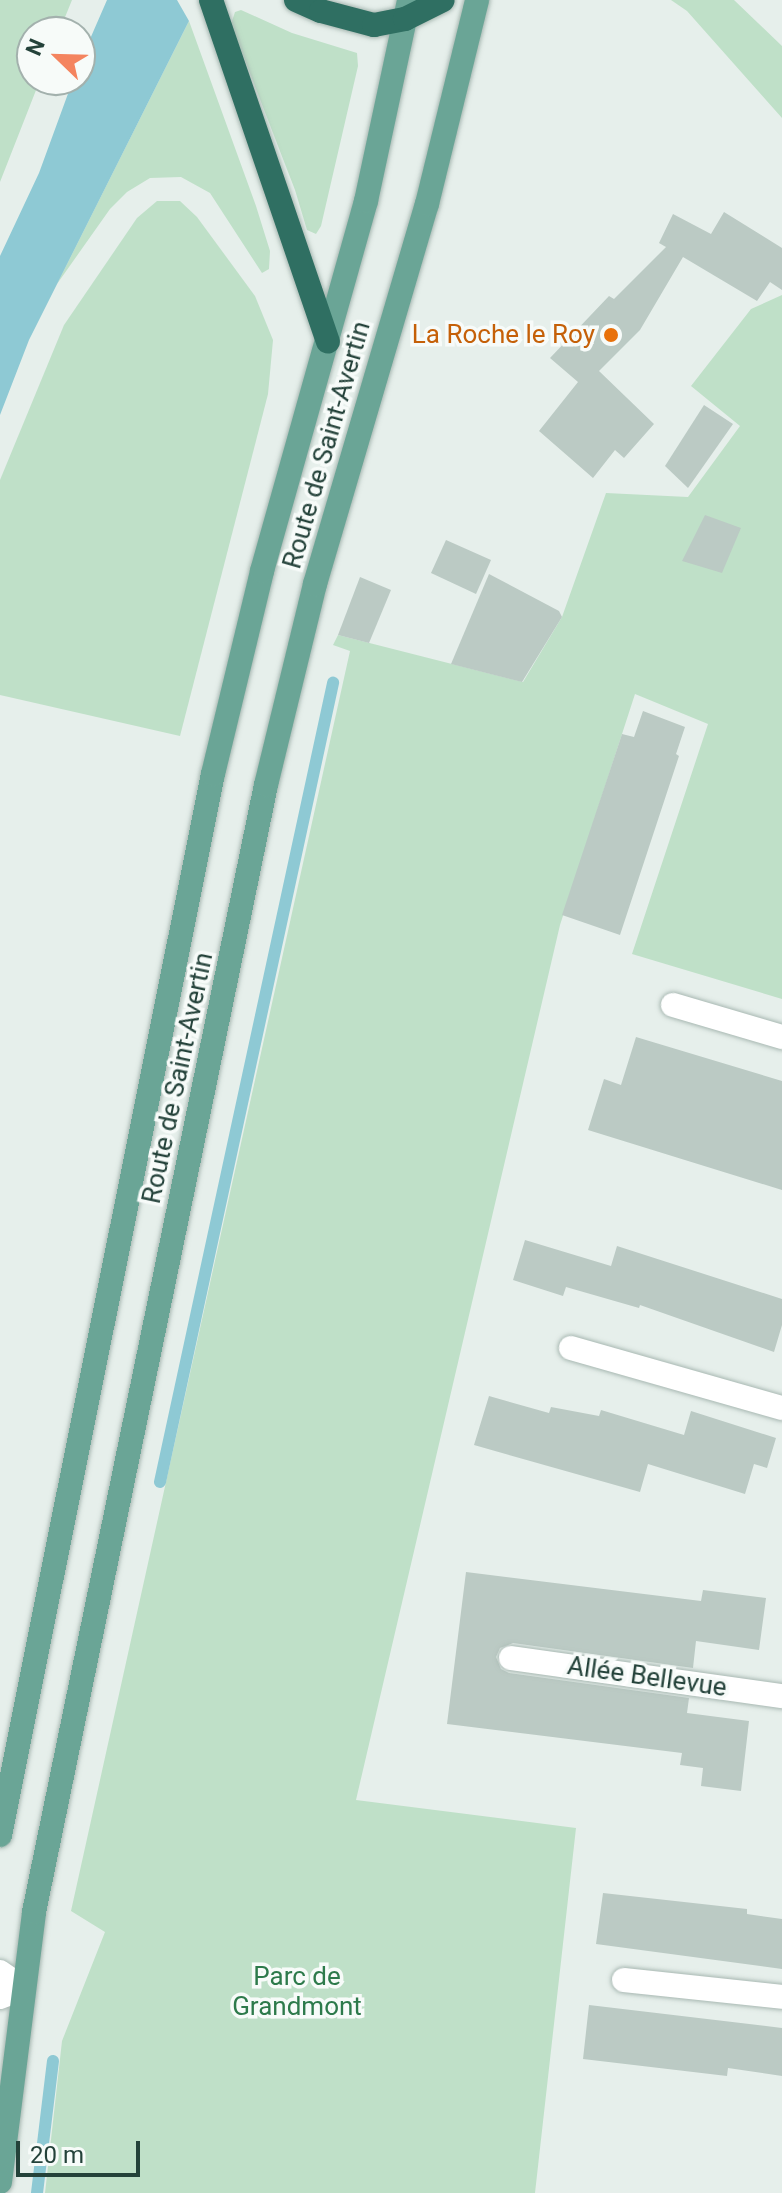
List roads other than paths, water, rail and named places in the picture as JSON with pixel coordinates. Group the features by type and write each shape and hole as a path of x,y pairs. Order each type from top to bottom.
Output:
{"highway":[{"path":"211,0 328,342"},
{"path":"296,0 321,11 374,25 407,10 443,0"}],"main road":[{"name":"Route de Saint-Avertin","path":"0,2182 23,1988 48,1840 289,685 427,204 477,0"},
{"name":"Route de Saint-Avertin","path":"0,1835 211,780 262,571 366,201 407,10"}],"street":[{"path":"673,1005 782,1037"},
{"path":"571,1348 782,1408"},
{"name":"Allée Bellevue","path":"511,1658 782,1696"},
{"path":"0,1972 23,1988"},
{"path":"624,1980 782,1997"},
{"path":"0,1997 23,1988"}],"water":[{"path":"107,0 177,0 189,21 29,340 0,415 0,256 39,173 67,96 96,96 96,25"}],"waterway":[{"path":"160,1482 333,683"},
{"path":"37,2193 53,2061"}],"place":[{"name":"La Roche le Roy","path":"611,335"}],"park label":[{"name":"Parc de Grandmont","path":"297,1992"}]}
